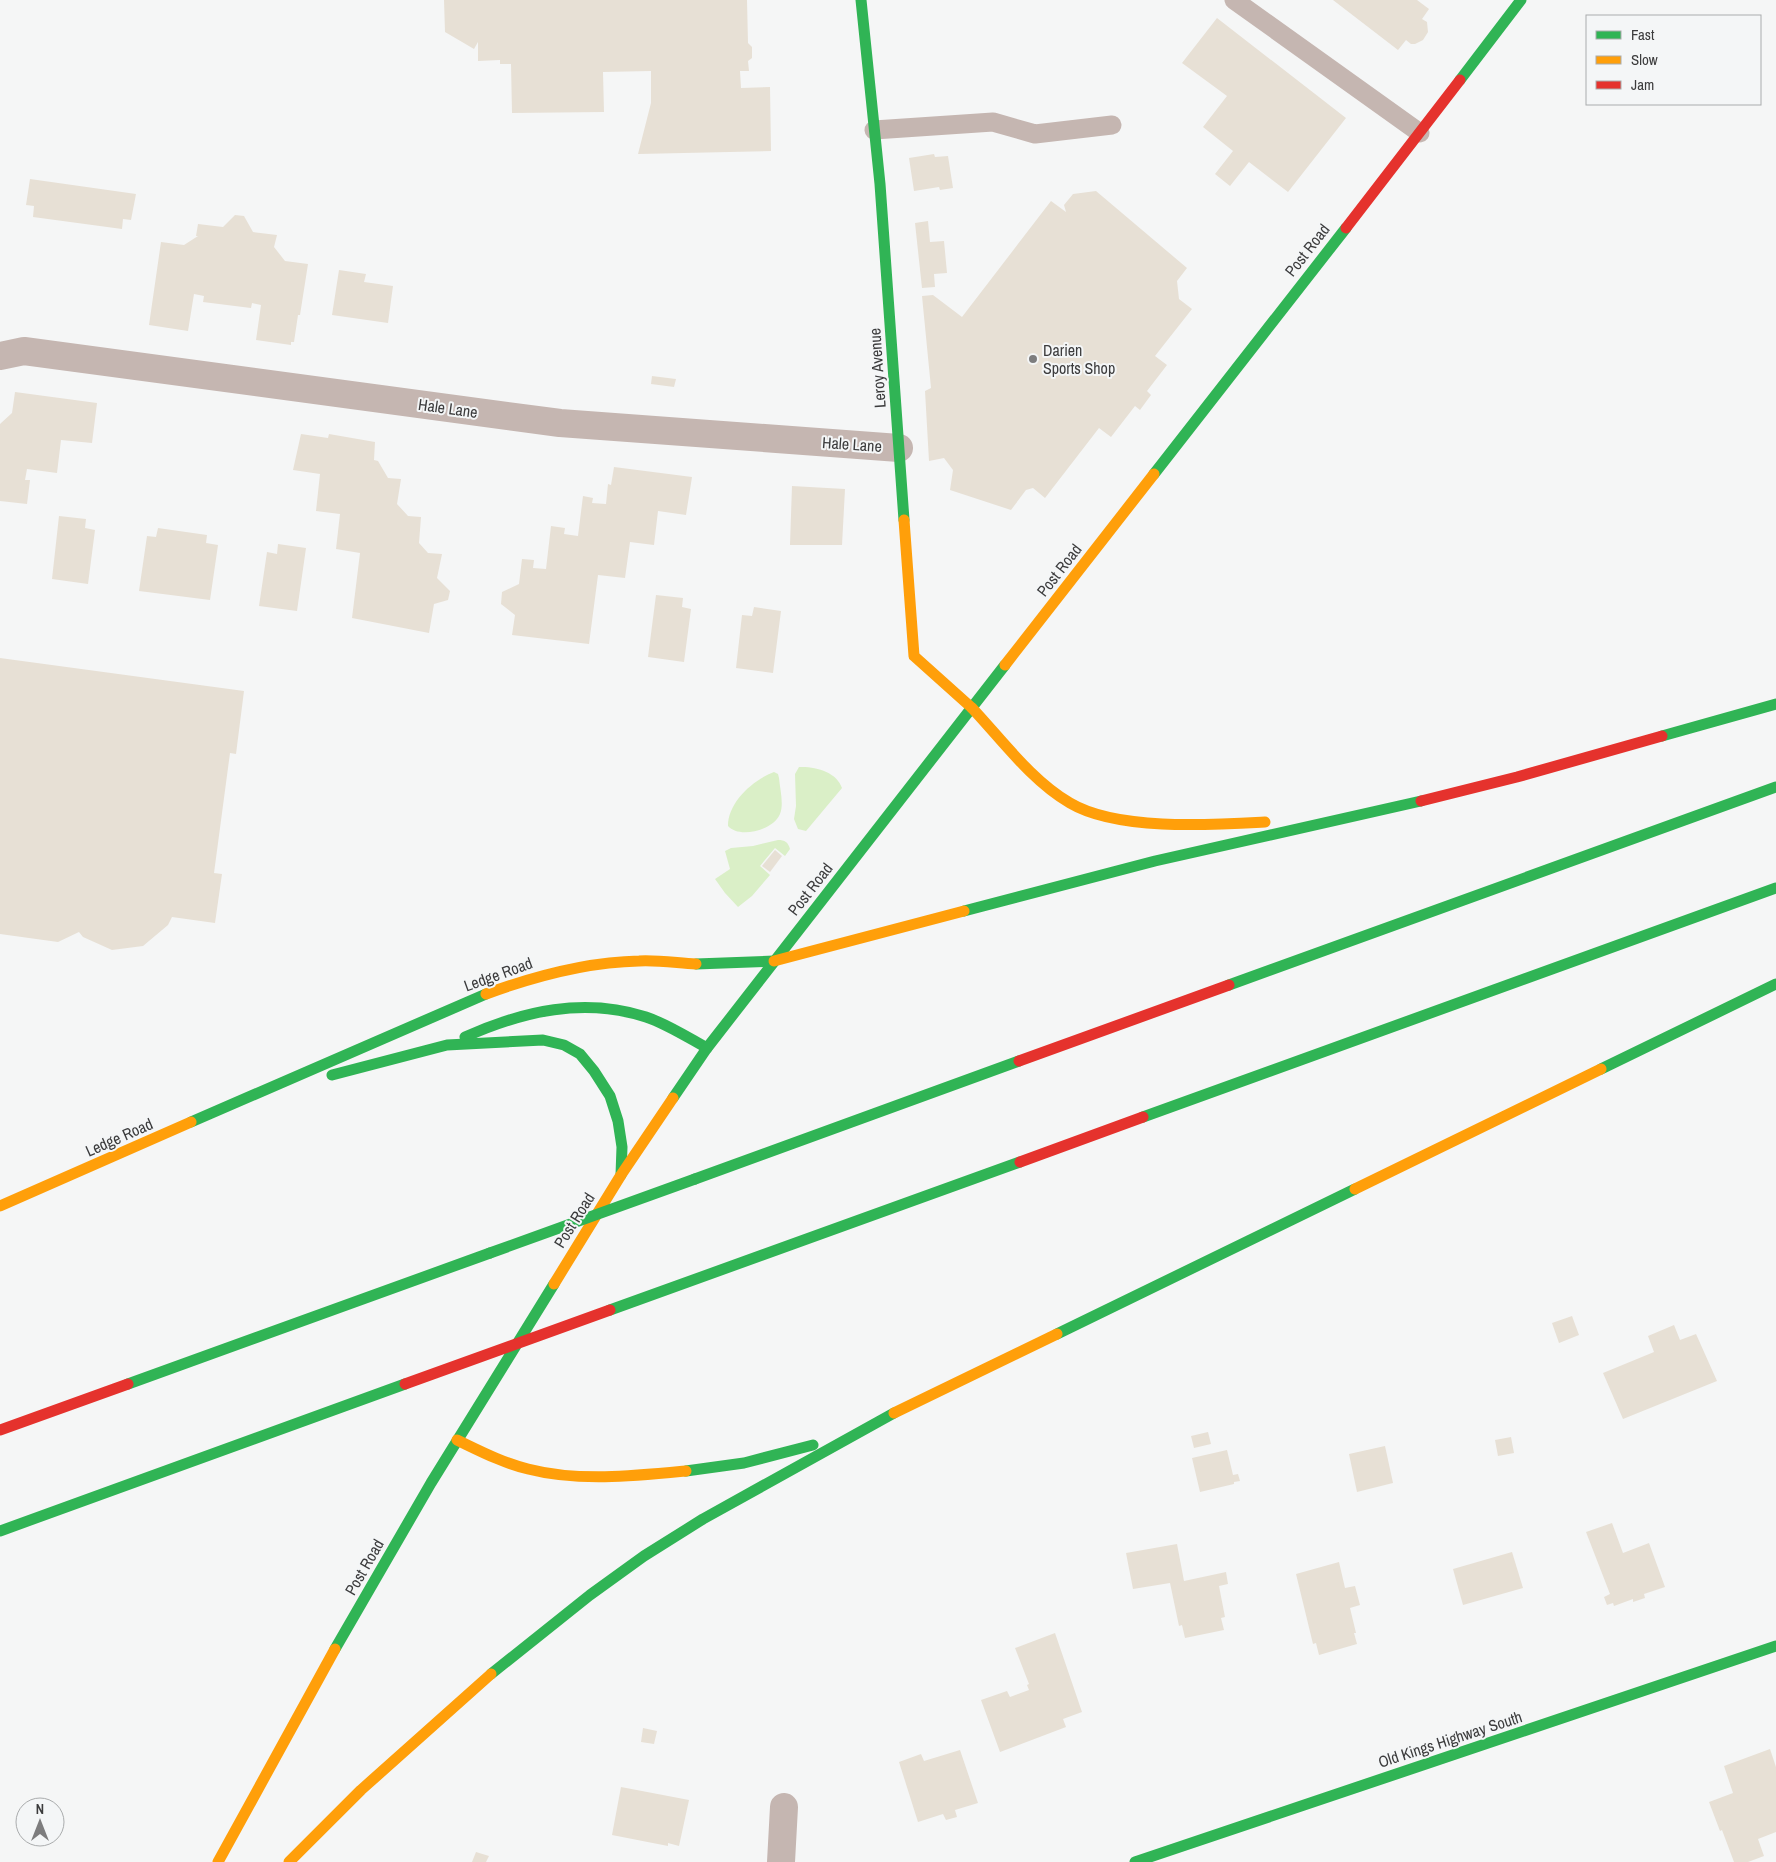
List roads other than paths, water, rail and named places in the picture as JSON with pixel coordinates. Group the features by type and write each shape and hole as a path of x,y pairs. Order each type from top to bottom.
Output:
{"main road":[{"name":"Leroy Avenue","path":"861,0 880,184 914,656 972,708 1041,782 1071,804 1105,817 1142,823 1218,824 1283,820 1434,798"},
{"name":"Post Road","path":"218,1862 308,1697 457,1440 621,1175 707,1048 1420,133 1521,0"},
{"path":"1434,798 1776,704"},
{"path":"0,1430 1776,787"},
{"name":"Ledge Road","path":"0,1206 480,996 545,974 577,967 637,961 706,964 774,961 1164,859 1434,798"},
{"path":"0,1531 1776,888"},
{"path":"457,1440 492,1457 528,1469 562,1475 603,1476 699,1471 747,1463 793,1452 837,1438 882,1419 1776,984"},
{"name":"Ledge Road","path":"251,1097 448,1045 482,1029 538,1012 566,1007 594,1007 644,1016 707,1048"},
{"name":"Ledge Road","path":"448,1045 543,1040 564,1045 580,1054 594,1071 610,1096 618,1121 622,1147 621,1175"},
{"path":"290,1862 416,1739 475,1686 590,1595 644,1556 703,1520 882,1419"},
{"name":"Old Kings Highway South","path":"1135,1862 1776,1646"}],"street":[{"name":"Hale Lane","path":"0,356 24,351 560,423 899,448"},
{"path":"781,1862 784,1807"}],"lane":[{"path":"1234,0 1420,133"},
{"path":"874,130 994,122 1035,134 1112,125"}],"place":[{"name":"Darien Sports Shop","path":"1033,359"}]}
